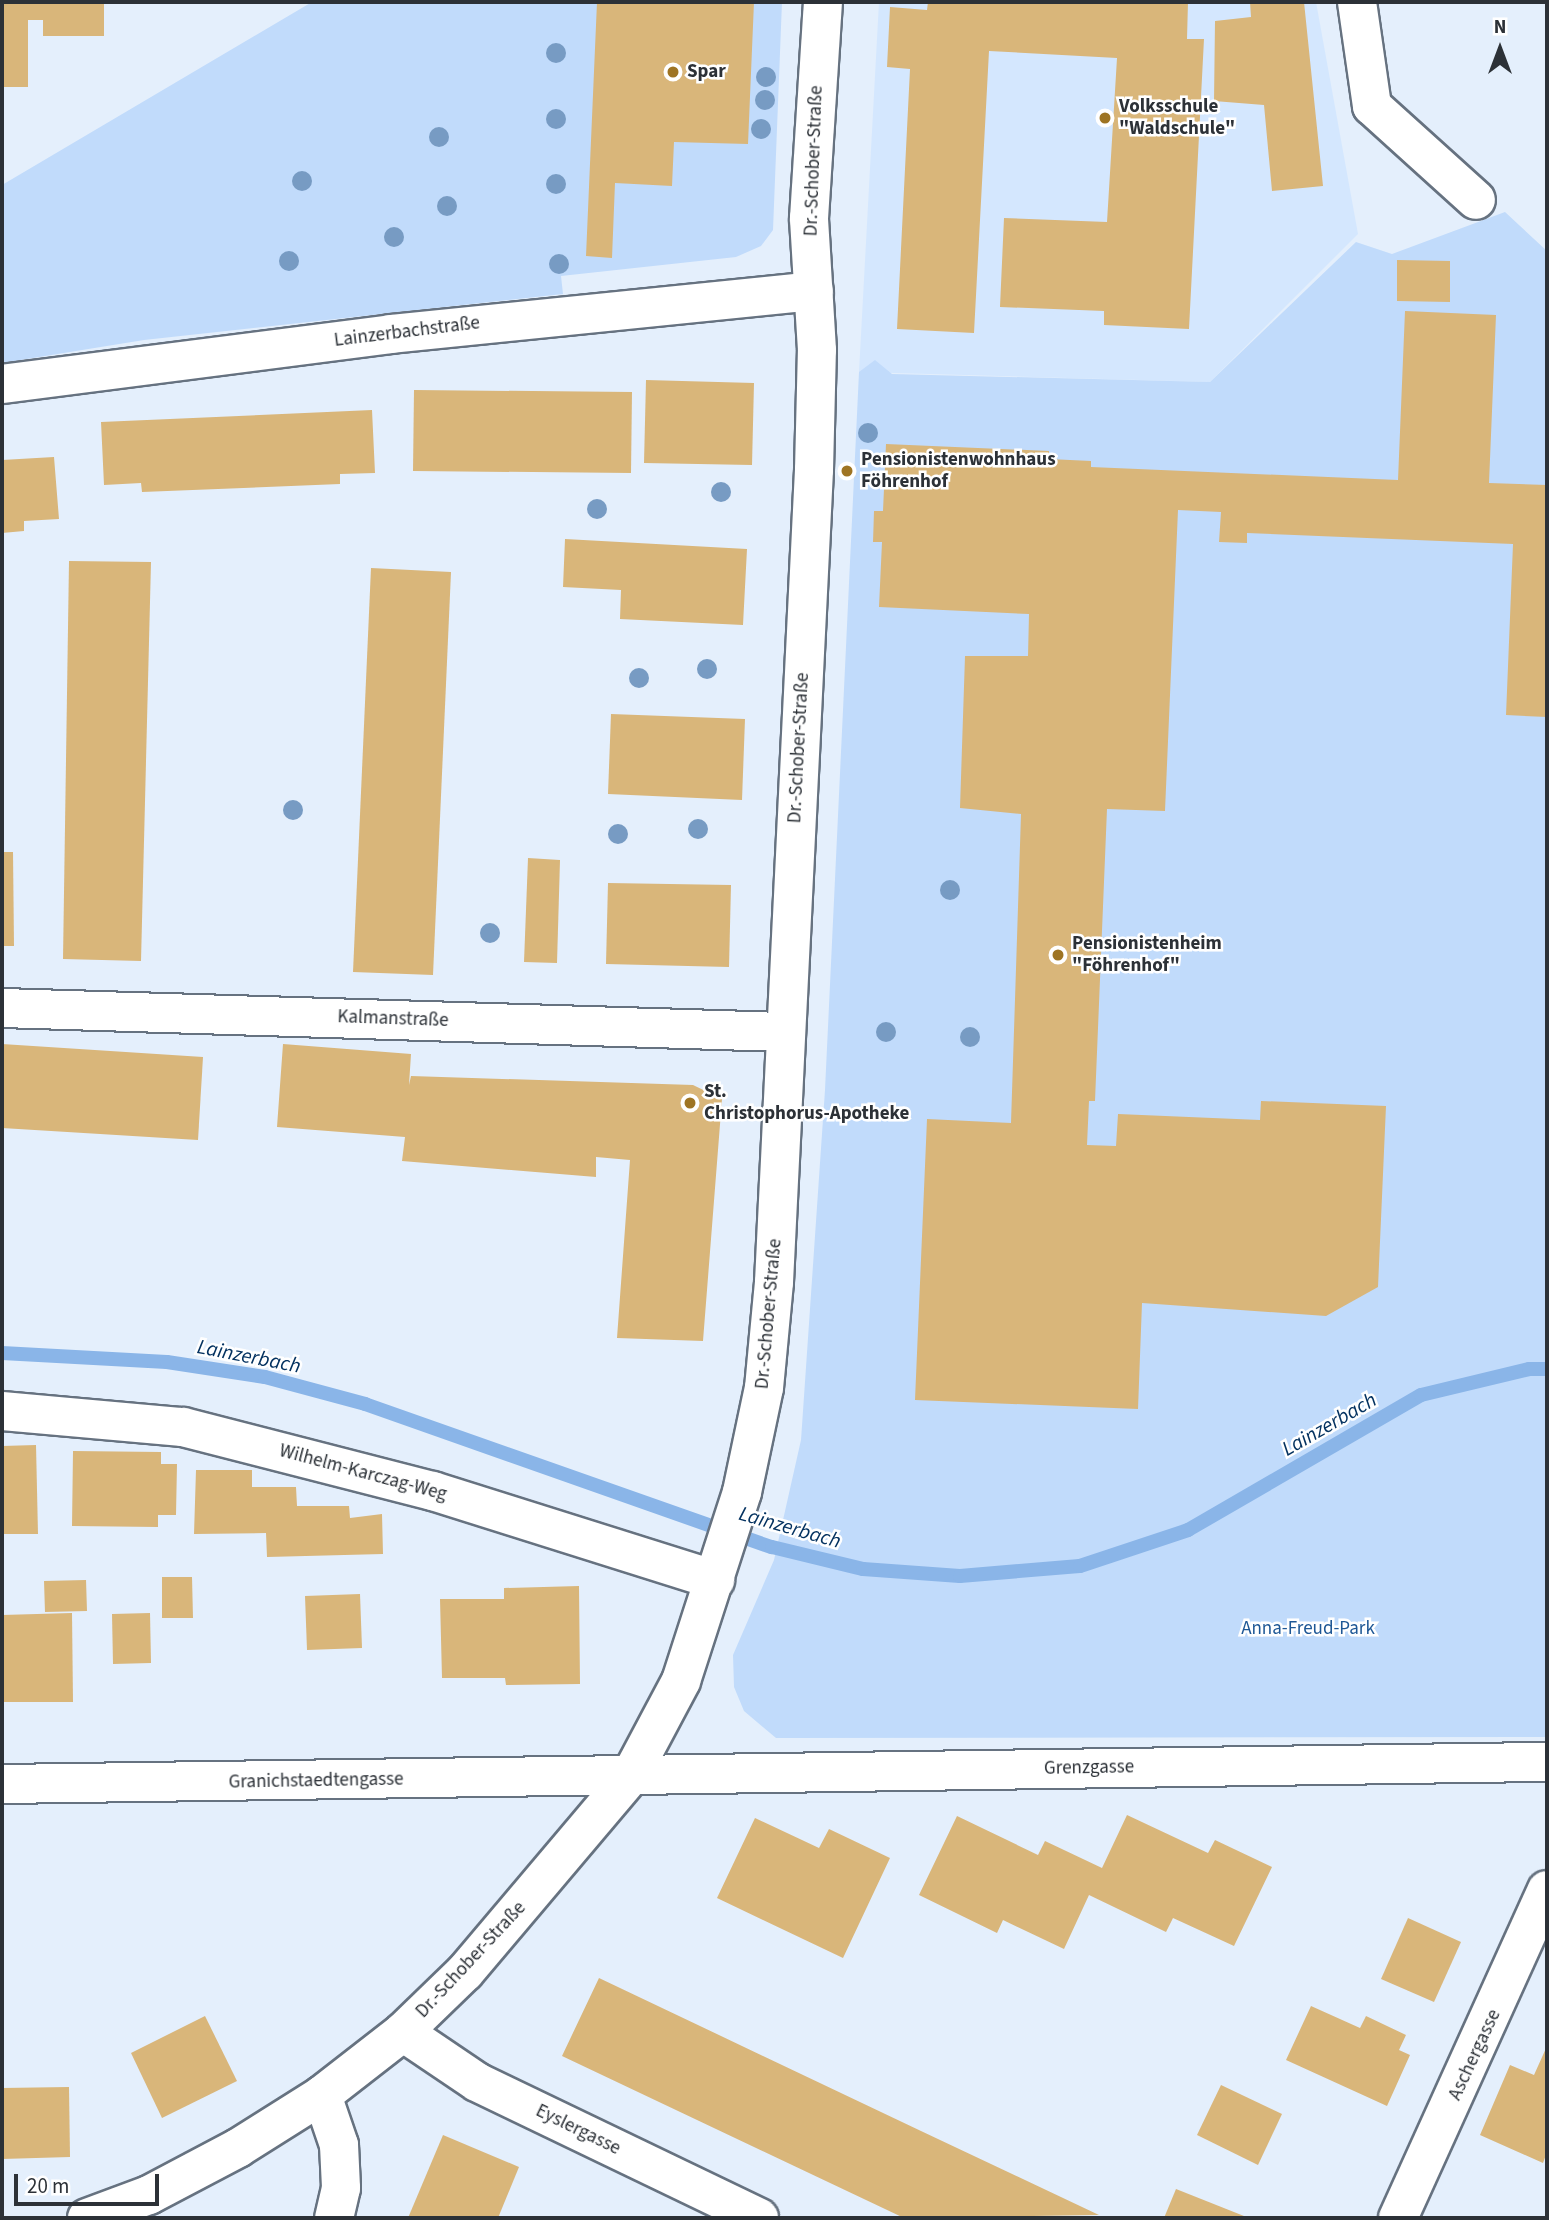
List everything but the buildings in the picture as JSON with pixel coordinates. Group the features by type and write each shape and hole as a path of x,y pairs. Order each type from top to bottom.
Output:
{"street":[{"name":"Dr.-Schober-Straße","path":"86,2218 149,2195 238,2148 322,2095 402,2032 466,1972 630,1777 681,1681 717,1575 742,1492 764,1388 773,1296 813,484 814,291 809,218 823,2"},
{"path":"1357,2 1372,106 1476,200"},
{"name":"Lainzerbachstraße","path":"2,384 391,334 814,291"},
{"name":"Kalmanstraße","path":"2,1008 785,1032"},
{"name":"Wilhelm-Karczag-Weg","path":"2,1411 183,1427 433,1491 717,1575"},
{"name":"Grenzgasse","path":"630,1777 1547,1762"},
{"name":"Granichstaedtengasse","path":"2,1784 630,1777"},
{"name":"Aschergasse","path":"1398,2218 1535,1958 1547,1890"},
{"name":"Eyslergasse","path":"402,2032 477,2082 759,2218"},
{"path":"322,2095 339,2145 341,2188 334,2218"}],"shaded area":[{"name":"Volksschule \"Waldschule\"","path":"879,2 1316,2 1358,234 1210,382 859,372"}],"green space":[{"path":"312,2 782,2 773,230 761,246 736,257 561,276 563,294 144,340 2,363 2,185"},
{"name":"Anna-Freud-Park","path":"1505,212 1547,251 1547,1737 776,1738 744,1711 734,1687 733,1655 774,1560 801,1440 825,1090 859,372 875,360 892,374 1210,382 1356,242 1392,254"}],"waterway":[{"name":"Lainzerbach","path":"2,1353 167,1362 265,1377 365,1404 772,1547 863,1569 960,1576 1080,1566 1188,1530 1421,1395 1529,1369 1547,1369"}],"place":[{"name":"Spar","path":"673,72"},
{"name":"Volksschule \"Waldschule\"","path":"1105,118"},
{"name":"Pensionistenwohnhaus Föhrenhof","path":"847,471"},
{"name":"Pensionistenheim \"Föhrenhof\"","path":"1058,955"},
{"name":"St. Christophorus-Apotheke","path":"690,1103"}]}
